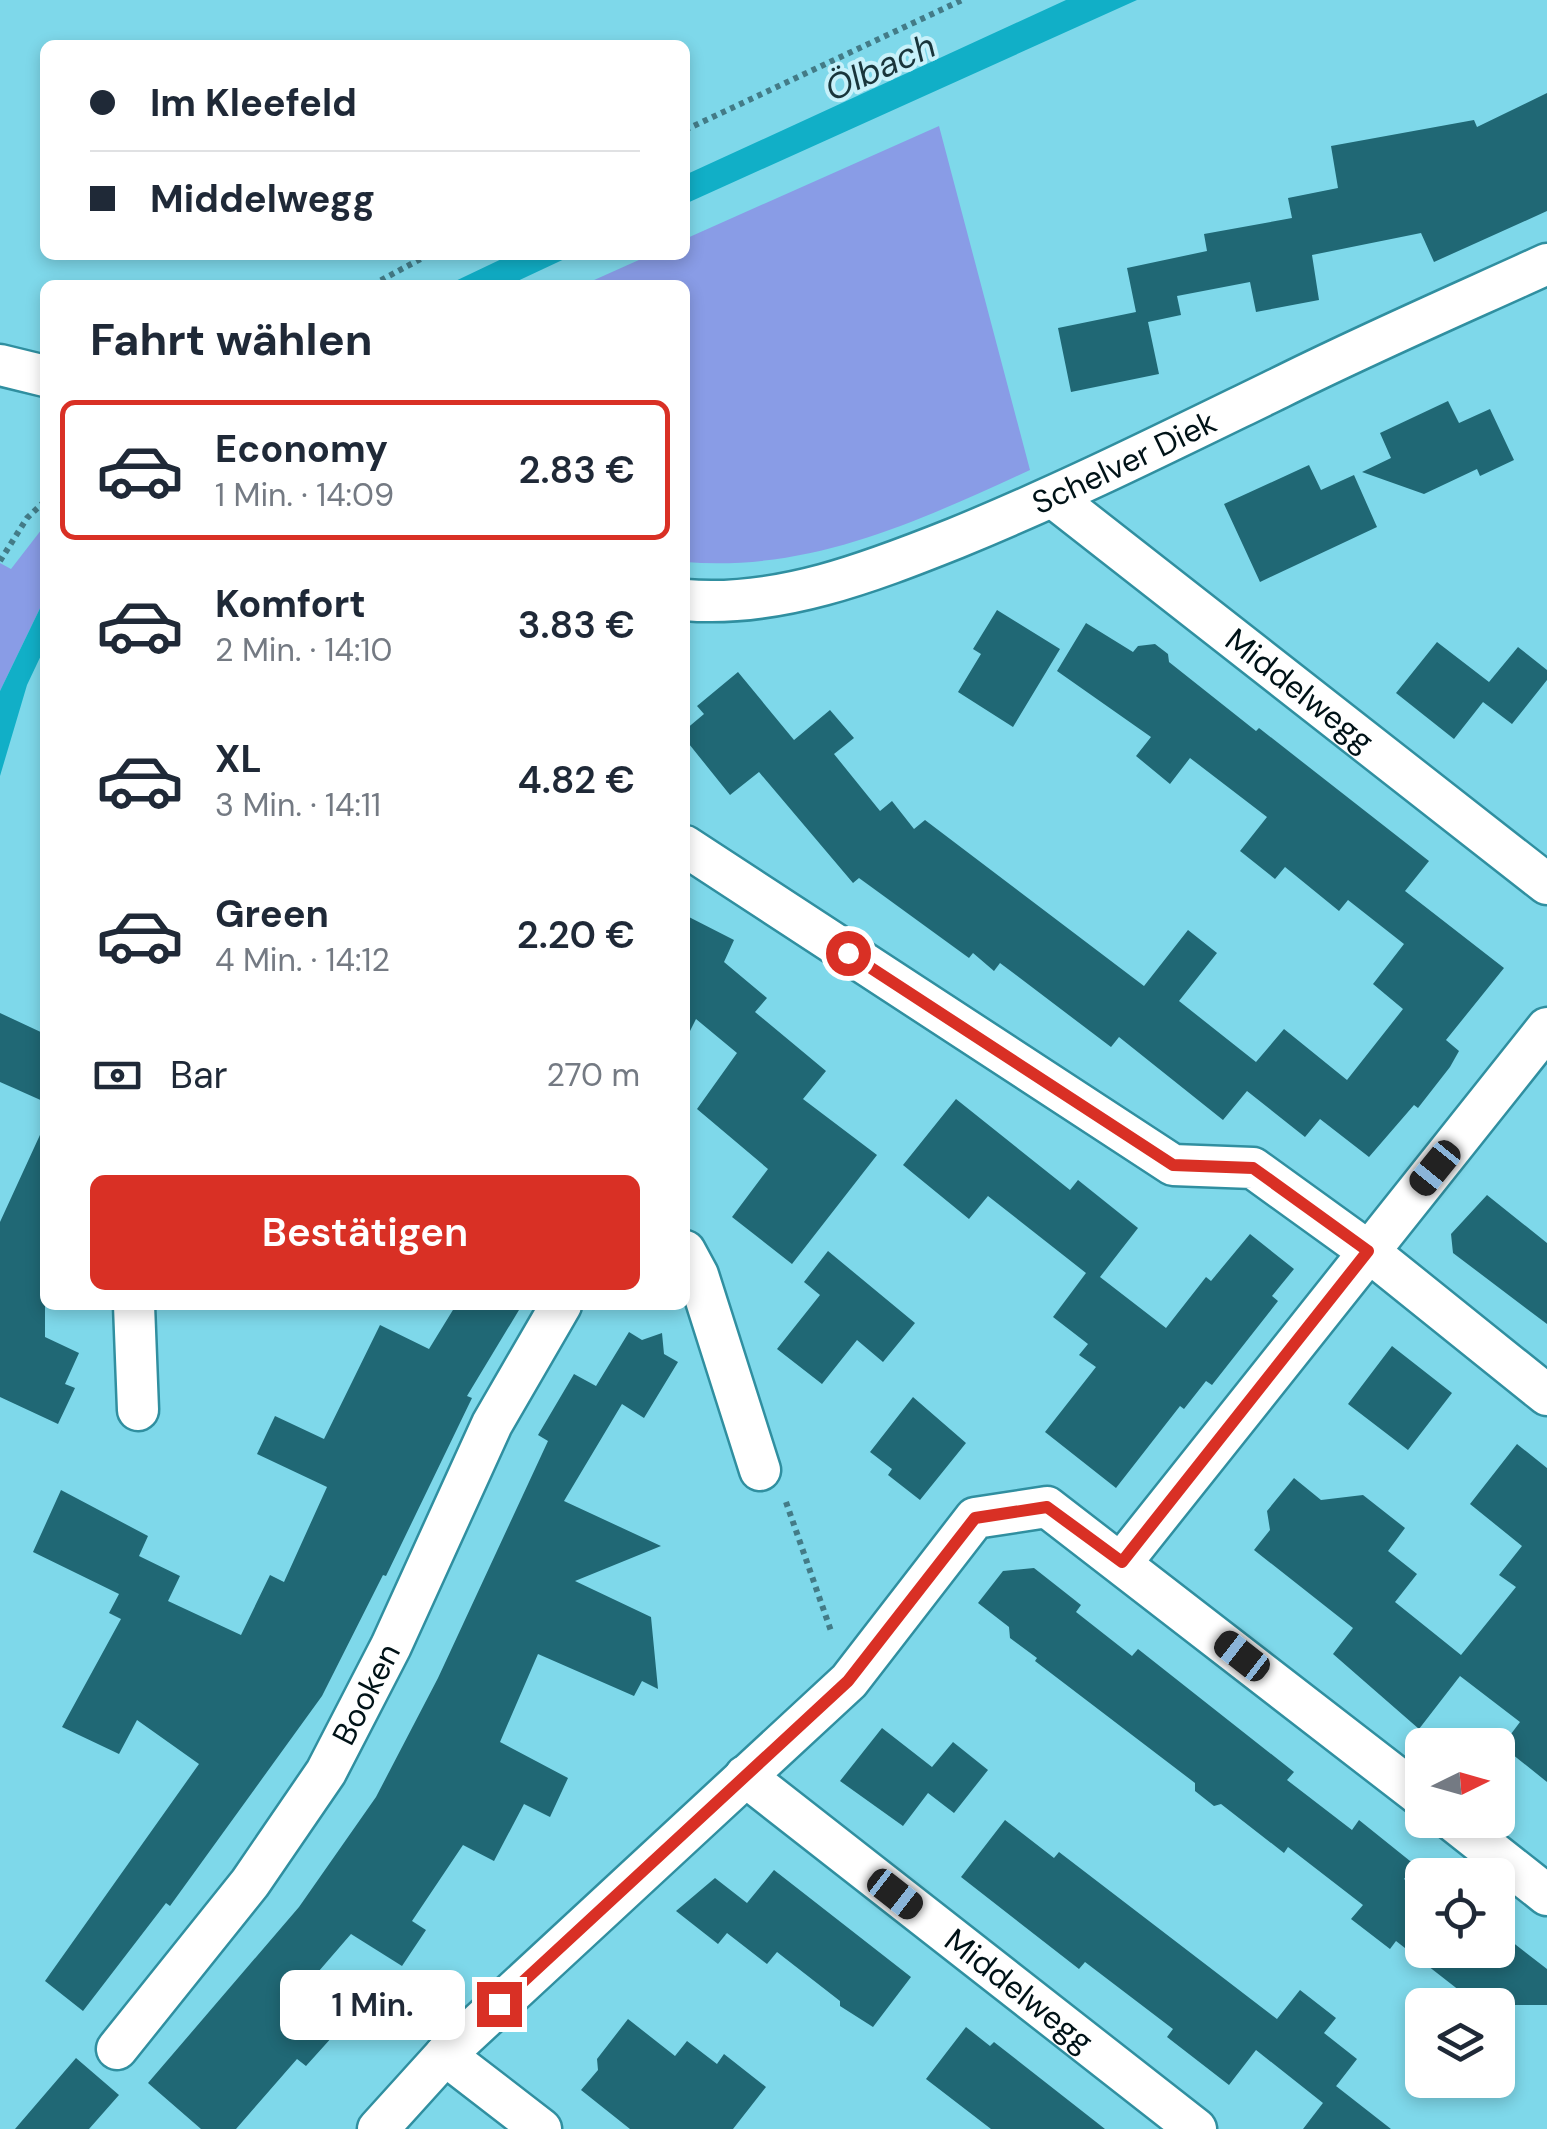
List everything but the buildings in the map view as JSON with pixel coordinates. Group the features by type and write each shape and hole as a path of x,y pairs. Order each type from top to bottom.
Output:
{"street":[{"name":"Schelver Diek","path":"690,600 757,597 831,584 1054,498 1325,364 1547,264"},
{"path":"0,365 40,375"},
{"name":"Middelwegg","path":"1054,498 1547,884"},
{"path":"690,849 1173,1165 1253,1168 1368,1251 1547,1395"},
{"path":"1122,1562 1547,1028"},
{"path":"690,1260 698,1274 760,1470"},
{"path":"134,1310 138,1410"},
{"name":"Booken","path":"117,2049 250,1883 326,1772 390,1646 492,1424 558,1310"},
{"path":"378,2129 445,2055 848,1681 975,1518 1047,1507 1405,1784"},
{"name":"Middelwegg","path":"745,1776 1196,2129"},
{"path":"1475,1838 1547,1895"},
{"path":"445,2055 541,2129"}],"path":[{"path":"690,128 962,0"},
{"path":"381,280 419,260"},
{"path":"0,561 27,518 40,506"},
{"path":"760,1470 787,1503 848,1681"}],"shaded area":[{"path":"1066,0 1137,0 690,202 690,173"},
{"path":"939,126 1030,470 905,524 820,551 732,563 690,562 690,280 594,280 639,260 690,260 690,237"},
{"path":"500,260 562,260 520,280 458,280"},
{"path":"40,531 40,608 0,691 0,563 11,569"},
{"path":"40,608 40,658 27,685 0,776 0,691"}],"route":[{"path":"499,2004 848,1681 975,1518 1047,1507 1122,1562 1368,1251 1253,1168 1173,1165 848,953"}],"water label":[{"name":"Ölbach","path":"880,67"}]}
